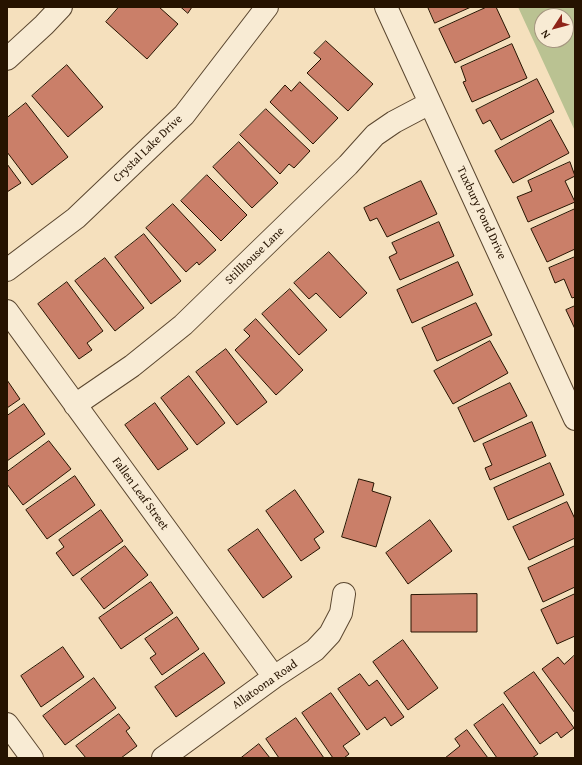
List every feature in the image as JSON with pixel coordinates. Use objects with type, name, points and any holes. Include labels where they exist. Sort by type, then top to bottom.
[{"type":"street","points":[[7,59],[61,7]]},
{"type":"street","name":"Crystal Lake Drive","points":[[7,270],[76,218],[184,115],[267,7]]},
{"type":"street","name":"Tuxbury Pond Drive","points":[[386,7],[575,419]]},
{"type":"street","name":"Stillhouse Lane","points":[[75,405],[132,366],[183,325],[348,165],[375,135],[394,122],[430,103]]},
{"type":"street","name":"Fallen Leaf Street","points":[[7,311],[274,677]]},
{"type":"street","name":"Allatoona Road","points":[[162,758],[274,677],[315,650],[330,634],[341,614],[344,594]]},
{"type":"street","points":[[7,724],[32,758]]},
{"type":"green space","points":[[518,7],[575,7],[575,131],[537,48],[574,48],[574,8],[534,8],[534,42]]},
{"type":"building","points":[[119,7],[159,7],[178,24],[147,59],[106,22]]},
{"type":"building","points":[[181,7],[192,7],[188,13]]},
{"type":"building","points":[[428,7],[471,7],[435,23]]},
{"type":"building","points":[[487,7],[496,7],[510,37],[455,63],[439,29]]},
{"type":"building","points":[[326,41],[373,84],[348,111],[307,73],[321,59],[314,53]]},
{"type":"building","points":[[512,44],[527,78],[472,102],[463,82],[466,81],[461,67]]},
{"type":"building","points":[[67,65],[103,107],[68,137],[32,96]]},
{"type":"building","points":[[537,79],[554,112],[501,140],[490,120],[483,124],[476,110]]},
{"type":"building","points":[[300,82],[338,118],[313,144],[270,102],[285,85],[291,91]]},
{"type":"building","points":[[26,103],[68,157],[32,185],[7,152],[7,118]]},
{"type":"building","points":[[266,109],[310,151],[294,168],[289,164],[280,174],[240,135]]},
{"type":"building","points":[[551,120],[569,153],[513,183],[495,151]]},
{"type":"building","points":[[239,142],[278,183],[252,208],[213,167]]},
{"type":"building","points":[[570,162],[575,176],[565,181],[575,202],[528,222],[517,197],[532,191],[528,181]]},
{"type":"building","points":[[7,164],[21,183],[7,192]]},
{"type":"building","points":[[207,175],[247,215],[221,241],[181,201]]},
{"type":"building","points":[[421,181],[437,214],[387,237],[377,218],[370,221],[364,208]]},
{"type":"building","points":[[173,204],[216,250],[199,265],[197,262],[186,272],[146,228]]},
{"type":"building","points":[[575,209],[575,249],[547,262],[531,229]]},
{"type":"building","points":[[439,222],[454,256],[400,280],[389,257],[397,253],[392,243]]},
{"type":"building","points":[[144,234],[181,281],[151,304],[115,257]]},
{"type":"building","points":[[329,252],[367,293],[340,318],[316,293],[309,299],[294,283]]},
{"type":"building","points":[[575,257],[575,297],[572,298],[564,279],[555,283],[549,268]]},
{"type":"building","points":[[105,258],[144,308],[115,331],[75,281]]},
{"type":"building","points":[[458,262],[473,295],[412,323],[397,290]]},
{"type":"building","points":[[67,282],[103,331],[87,343],[92,350],[79,359],[38,304]]},
{"type":"building","points":[[290,289],[327,330],[299,355],[262,314]]},
{"type":"building","points":[[476,303],[492,335],[437,361],[422,328]]},
{"type":"building","points":[[575,306],[575,329],[566,310]]},
{"type":"building","points":[[256,319],[303,370],[276,395],[235,350],[250,336],[244,330]]},
{"type":"building","points":[[490,341],[508,373],[453,404],[434,371]]},
{"type":"building","points":[[226,349],[267,402],[237,425],[196,372]]},
{"type":"building","points":[[189,376],[225,423],[197,445],[161,398]]},
{"type":"building","points":[[7,380],[20,399],[7,408]]},
{"type":"building","points":[[510,383],[527,416],[474,442],[458,408]]},
{"type":"building","points":[[155,403],[188,449],[158,470],[125,425]]},
{"type":"building","points":[[24,404],[45,434],[7,461],[7,416]]},
{"type":"building","points":[[532,422],[546,456],[490,480],[485,468],[492,465],[483,444]]},
{"type":"building","points":[[49,441],[71,469],[23,505],[7,484],[7,472]]},
{"type":"building","points":[[550,463],[564,495],[508,520],[494,488]]},
{"type":"building","points":[[75,476],[95,505],[47,539],[26,510]]},
{"type":"building","points":[[359,479],[374,483],[372,491],[391,497],[376,547],[342,537]]},
{"type":"building","points":[[295,490],[324,532],[314,539],[320,548],[301,561],[266,511]]},
{"type":"building","points":[[567,502],[575,519],[575,538],[529,560],[513,527]]},
{"type":"building","points":[[101,510],[123,541],[73,576],[56,553],[64,547],[59,540]]},
{"type":"building","points":[[430,520],[452,551],[408,584],[386,553]]},
{"type":"building","points":[[258,529],[292,577],[263,598],[228,550]]},
{"type":"building","points":[[125,546],[148,575],[104,609],[81,579]]},
{"type":"building","points":[[575,546],[575,587],[543,602],[528,568]]},
{"type":"building","points":[[151,582],[173,613],[121,649],[99,618]]},
{"type":"building","points":[[477,594],[477,632],[411,632],[411,595]]},
{"type":"building","points":[[575,594],[575,636],[557,644],[541,610]]},
{"type":"building","points":[[177,617],[199,649],[162,675],[150,658],[156,654],[145,639]]},
{"type":"building","points":[[403,640],[438,688],[408,710],[373,662]]},
{"type":"building","points":[[63,647],[84,677],[41,707],[21,676]]},
{"type":"building","points":[[204,653],[225,683],[176,717],[155,687]]},
{"type":"building","points":[[574,656],[575,713],[542,669],[558,657],[564,664]]},
{"type":"building","points":[[534,672],[574,728],[561,738],[557,732],[540,744],[504,693]]},
{"type":"building","points":[[360,674],[369,686],[377,680],[404,717],[391,726],[385,717],[367,730],[338,689]]},
{"type":"building","points":[[94,678],[116,708],[65,745],[43,716]]},
{"type":"building","points":[[331,693],[360,734],[343,746],[349,754],[344,758],[333,758],[302,713]]},
{"type":"building","points":[[503,704],[538,754],[532,758],[497,758],[474,725]]},
{"type":"building","points":[[119,714],[130,728],[126,731],[137,746],[121,758],[86,758],[76,746]]},
{"type":"building","points":[[296,718],[324,758],[279,758],[266,739]]},
{"type":"building","points":[[467,730],[488,758],[445,758],[460,746],[455,739]]},
{"type":"building","points":[[259,744],[270,758],[241,758]]}]
